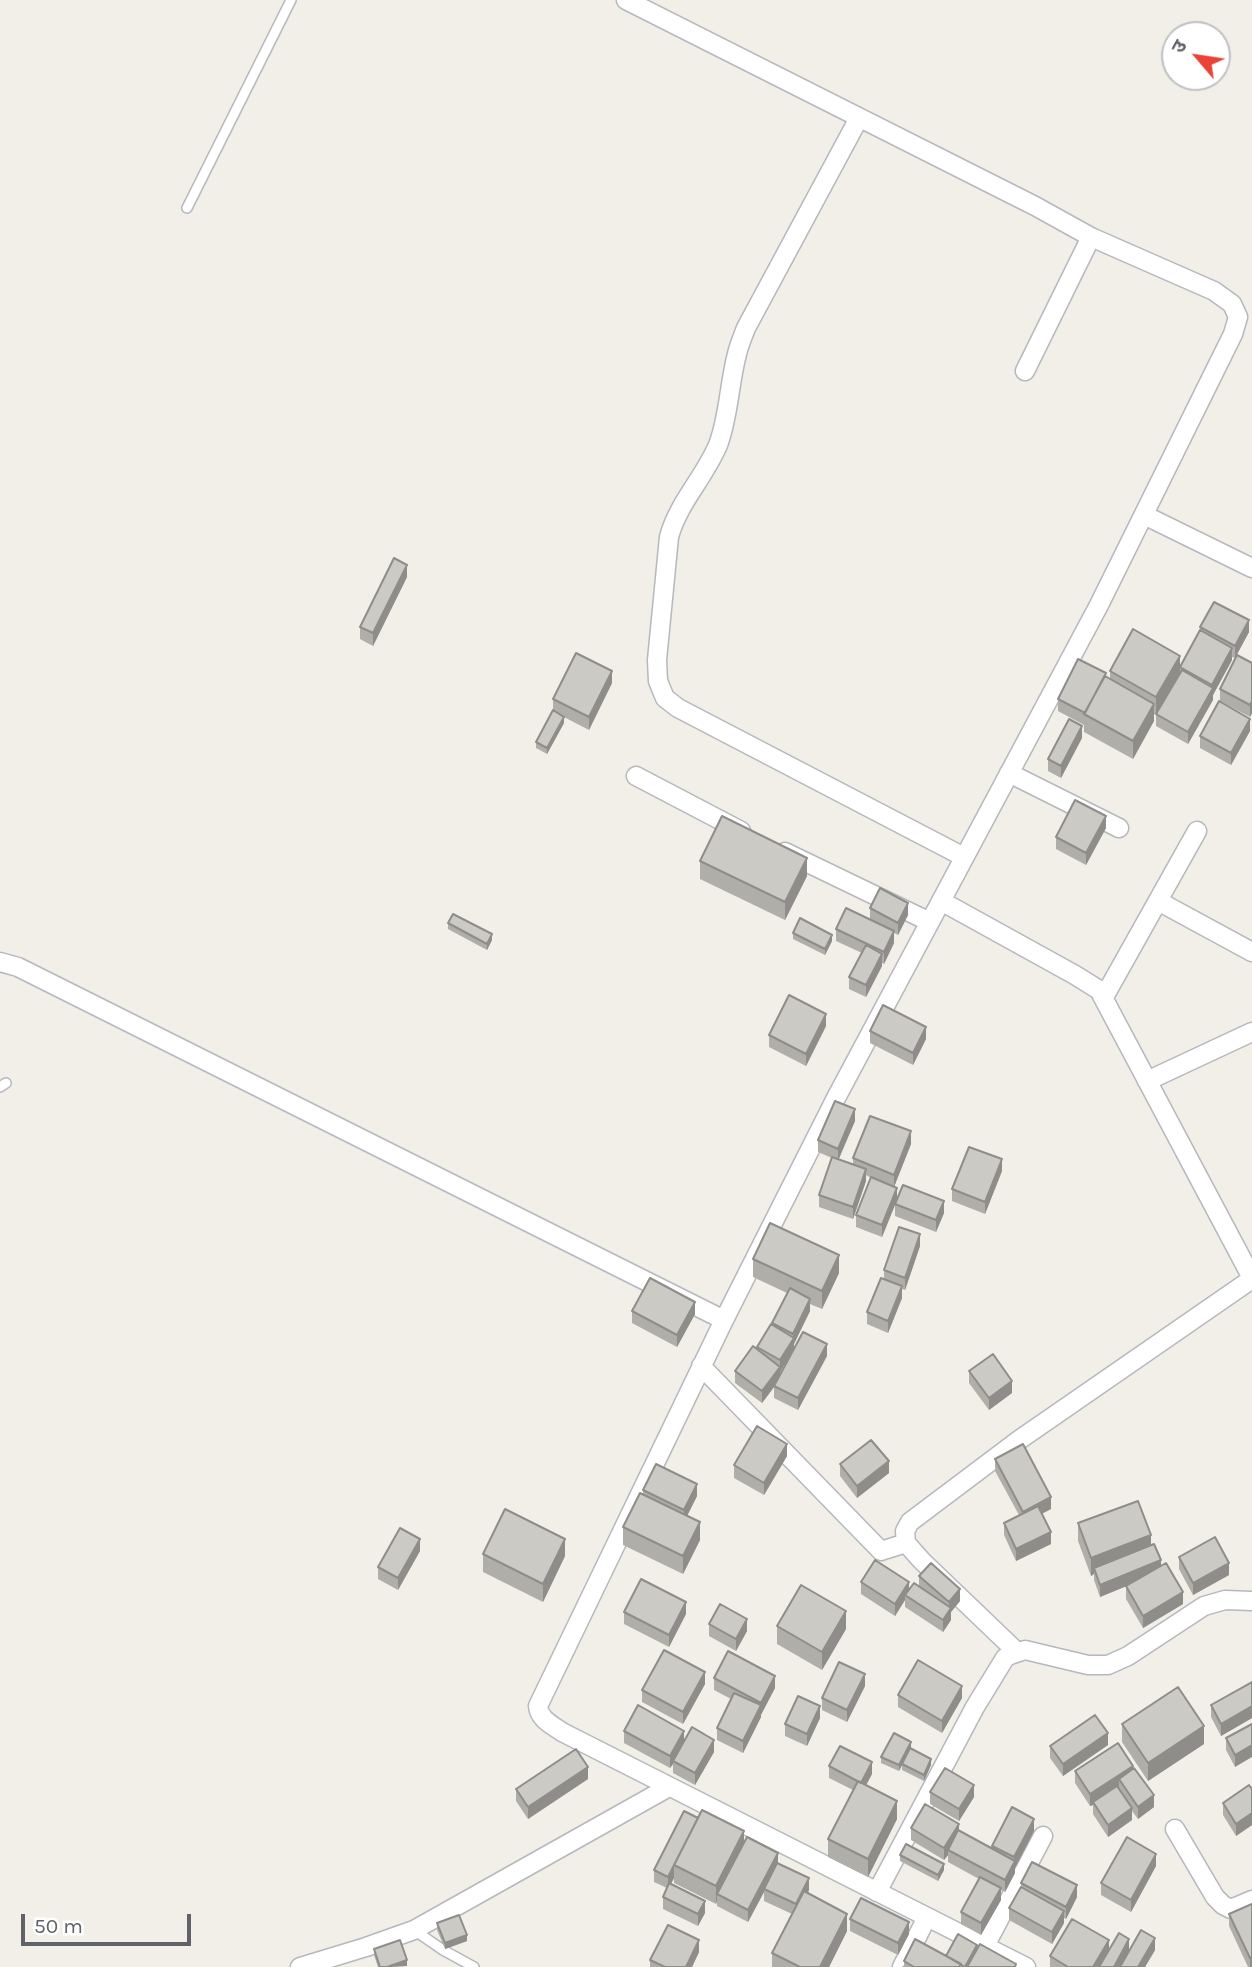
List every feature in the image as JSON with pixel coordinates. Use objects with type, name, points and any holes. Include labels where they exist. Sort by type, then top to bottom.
[{"type":"street","points":[[626,0],[1091,237],[1214,291],[1233,304],[1238,317],[1233,334],[1098,605],[836,1098],[723,1320],[538,1706],[543,1718],[562,1732],[1026,1967]]},
{"type":"street","points":[[859,118],[746,328],[737,354],[725,424],[717,446],[702,477],[673,522],[669,537],[657,660],[658,681],[665,698],[678,708],[964,857]]},
{"type":"street","points":[[1024,371],[1091,237]]},
{"type":"street","points":[[1144,514],[1252,568]]},
{"type":"street","points":[[1009,773],[1119,828]]},
{"type":"street","points":[[636,776],[766,843],[930,922]]},
{"type":"street","points":[[1104,998],[1196,831]]},
{"type":"street","points":[[941,901],[1099,990],[1252,1279],[1019,1440],[910,1522],[905,1531],[906,1543],[1017,1652]]},
{"type":"street","points":[[1158,901],[1252,953]]},
{"type":"street","points":[[0,962],[30,973],[723,1320]]},
{"type":"street","points":[[1147,1081],[1252,1032]]},
{"type":"street","points":[[701,1366],[881,1551],[906,1543]]},
{"type":"street","points":[[877,1892],[975,1707],[1002,1661],[1010,1654],[1025,1650],[1088,1665],[1108,1665],[1128,1656],[1204,1606],[1224,1600],[1252,1601]]},
{"type":"street","points":[[300,1967],[414,1930],[668,1787]]},
{"type":"street","points":[[1175,1829],[1215,1897],[1223,1905],[1231,1909],[1252,1900]]},
{"type":"street","points":[[985,1946],[1043,1836]]},
{"type":"street","points":[[902,1967],[927,1917]]},
{"type":"lane","points":[[187,208],[291,0]]},
{"type":"lane","points":[[414,1930],[474,1967]]},
{"type":"building","points":[[394,558],[407,565],[373,633],[360,627]]},
{"type":"building","points":[[1214,602],[1249,620],[1235,646],[1200,627]]},
{"type":"building","points":[[1133,629],[1180,656],[1156,697],[1110,671]]},
{"type":"building","points":[[1200,630],[1232,648],[1212,685],[1180,667]]},
{"type":"building","points":[[576,653],[612,671],[589,717],[553,699]]},
{"type":"building","points":[[1237,655],[1252,663],[1250,705],[1220,689]]},
{"type":"building","points":[[1078,659],[1106,673],[1085,713],[1058,699]]},
{"type":"building","points":[[1182,670],[1213,688],[1188,732],[1156,714]]},
{"type":"building","points":[[1105,676],[1154,704],[1133,741],[1084,714]]},
{"type":"building","points":[[1219,701],[1250,719],[1231,753],[1200,736]]},
{"type":"building","points":[[553,710],[564,717],[547,748],[536,742]]},
{"type":"building","points":[[1069,719],[1082,726],[1061,766],[1048,759]]},
{"type":"building","points":[[1075,800],[1106,816],[1086,853],[1056,837]]},
{"type":"building","points":[[722,816],[807,858],[785,902],[700,861]]},
{"type":"building","points":[[880,888],[908,903],[898,923],[870,908]]},
{"type":"building","points":[[846,908],[894,931],[884,952],[836,929]]},
{"type":"building","points":[[453,914],[492,934],[487,944],[448,923]]},
{"type":"building","points":[[800,918],[832,935],[825,949],[793,933]]},
{"type":"building","points":[[866,945],[882,954],[866,985],[849,977]]},
{"type":"building","points":[[789,995],[826,1014],[806,1054],[769,1035]]},
{"type":"building","points":[[883,1005],[926,1027],[913,1053],[870,1031]]},
{"type":"building","points":[[835,1101],[855,1109],[838,1149],[818,1140]]},
{"type":"building","points":[[870,1116],[911,1131],[894,1175],[853,1158]]},
{"type":"building","points":[[969,1147],[1002,1159],[985,1202],[952,1189]]},
{"type":"building","points":[[832,1157],[866,1169],[853,1207],[819,1195]]},
{"type":"building","points":[[871,1177],[897,1188],[882,1225],[856,1215]]},
{"type":"building","points":[[903,1185],[944,1201],[936,1220],[895,1204]]},
{"type":"building","points":[[770,1223],[839,1255],[822,1291],[753,1259]]},
{"type":"building","points":[[899,1227],[920,1234],[905,1278],[884,1270]]},
{"type":"building","points":[[650,1278],[695,1302],[677,1335],[632,1311]]},
{"type":"building","points":[[881,1278],[902,1286],[888,1321],[867,1312]]},
{"type":"building","points":[[790,1288],[810,1299],[793,1334],[772,1323]]},
{"type":"building","points":[[771,1324],[794,1338],[780,1360],[757,1347]]},
{"type":"building","points":[[803,1332],[827,1344],[798,1398],[774,1386]]},
{"type":"building","points":[[753,1346],[780,1367],[762,1391],[735,1371]]},
{"type":"building","points":[[993,1354],[1012,1381],[989,1398],[969,1371]]},
{"type":"building","points":[[757,1426],[787,1444],[764,1483],[734,1465]]},
{"type":"building","points":[[871,1440],[889,1461],[857,1486],[840,1464]]},
{"type":"building","points":[[1023,1444],[1051,1497],[1023,1512],[995,1459]]},
{"type":"building","points":[[656,1464],[697,1484],[684,1510],[643,1490]]},
{"type":"building","points":[[640,1493],[700,1522],[683,1556],[623,1527]]},
{"type":"building","points":[[1138,1501],[1151,1535],[1091,1558],[1078,1523]]},
{"type":"building","points":[[1038,1506],[1051,1532],[1016,1549],[1004,1523]]},
{"type":"building","points":[[505,1509],[565,1539],[543,1584],[483,1554]]},
{"type":"building","points":[[400,1528],[420,1539],[398,1578],[378,1567]]},
{"type":"building","points":[[1215,1537],[1229,1563],[1193,1583],[1179,1557]]},
{"type":"building","points":[[1154,1544],[1161,1560],[1100,1585],[1094,1568]]},
{"type":"building","points":[[875,1560],[909,1582],[895,1604],[861,1582]]},
{"type":"building","points":[[931,1563],[960,1589],[949,1602],[919,1576]]},
{"type":"building","points":[[1166,1563],[1183,1592],[1143,1616],[1126,1586]]},
{"type":"building","points":[[641,1579],[686,1602],[669,1635],[624,1612]]},
{"type":"building","points":[[914,1583],[951,1608],[943,1620],[905,1595]]},
{"type":"building","points":[[801,1585],[846,1611],[822,1652],[777,1626]]},
{"type":"building","points":[[720,1604],[747,1619],[736,1639],[709,1624]]},
{"type":"building","points":[[664,1650],[705,1672],[683,1712],[642,1690]]},
{"type":"building","points":[[728,1651],[775,1676],[761,1703],[714,1678]]},
{"type":"building","points":[[918,1660],[962,1686],[942,1721],[898,1695]]},
{"type":"building","points":[[839,1662],[865,1674],[847,1710],[822,1698]]},
{"type":"building","points":[[1252,1682],[1252,1706],[1221,1724],[1211,1705]]},
{"type":"building","points":[[1178,1687],[1204,1726],[1148,1763],[1122,1724]]},
{"type":"building","points":[[734,1693],[761,1705],[743,1741],[717,1728]]},
{"type":"building","points":[[798,1696],[820,1706],[807,1734],[785,1724]]},
{"type":"building","points":[[638,1705],[684,1731],[670,1756],[624,1731]]},
{"type":"building","points":[[1095,1715],[1108,1733],[1063,1764],[1050,1746]]},
{"type":"building","points":[[1252,1724],[1252,1745],[1235,1755],[1226,1738]]},
{"type":"building","points":[[692,1727],[714,1740],[695,1773],[673,1761]]},
{"type":"building","points":[[894,1733],[911,1742],[899,1765],[881,1757]]},
{"type":"building","points":[[1118,1743],[1133,1766],[1090,1794],[1075,1771]]},
{"type":"building","points":[[840,1746],[872,1762],[861,1783],[829,1766]]},
{"type":"building","points":[[910,1748],[931,1759],[924,1775],[902,1764]]},
{"type":"building","points":[[576,1749],[588,1767],[528,1807],[516,1789]]},
{"type":"building","points":[[945,1768],[974,1785],[959,1809],[930,1792]]},
{"type":"building","points":[[1134,1768],[1154,1795],[1138,1807],[1119,1779]]},
{"type":"building","points":[[858,1781],[897,1801],[868,1859],[828,1839]]},
{"type":"building","points":[[1249,1785],[1252,1789],[1252,1813],[1236,1824],[1223,1803]]},
{"type":"building","points":[[1117,1786],[1132,1808],[1108,1825],[1093,1802]]},
{"type":"building","points":[[925,1804],[959,1824],[944,1848],[911,1828]]},
{"type":"building","points":[[1012,1807],[1034,1819],[1014,1857],[992,1846]]},
{"type":"building","points":[[702,1810],[744,1831],[716,1886],[674,1865]]},
{"type":"building","points":[[684,1811],[698,1818],[668,1877],[654,1870]]},
{"type":"building","points":[[958,1830],[1015,1861],[1005,1880],[948,1850]]},
{"type":"building","points":[[747,1837],[778,1853],[748,1910],[717,1894]]},
{"type":"building","points":[[1127,1837],[1156,1854],[1131,1900],[1101,1883]]},
{"type":"building","points":[[906,1844],[944,1864],[938,1875],[900,1855]]},
{"type":"building","points":[[1032,1862],[1077,1885],[1066,1907],[1021,1883]]},
{"type":"building","points":[[777,1863],[809,1878],[796,1904],[764,1889]]},
{"type":"building","points":[[980,1877],[1001,1888],[981,1923],[961,1912]]},
{"type":"building","points":[[669,1883],[705,1901],[698,1914],[663,1897]]},
{"type":"building","points":[[1021,1887],[1064,1911],[1052,1932],[1009,1908]]},
{"type":"building","points":[[804,1891],[847,1914],[820,1967],[800,1967],[772,1953]]},
{"type":"building","points":[[861,1898],[909,1922],[898,1943],[850,1919]]},
{"type":"building","points":[[1252,1904],[1252,1957],[1250,1958],[1229,1914]]},
{"type":"building","points":[[459,1915],[467,1935],[445,1943],[437,1923]]},
{"type":"building","points":[[1072,1919],[1109,1940],[1093,1967],[1068,1967],[1050,1956]]},
{"type":"building","points":[[668,1925],[699,1940],[686,1967],[665,1967],[650,1960]]},
{"type":"building","points":[[1141,1930],[1155,1938],[1138,1967],[1120,1967]]},
{"type":"building","points":[[1119,1933],[1129,1939],[1114,1967],[1099,1967]]},
{"type":"building","points":[[958,1934],[977,1945],[965,1967],[946,1956]]},
{"type":"building","points":[[915,1939],[961,1964],[959,1967],[914,1967],[904,1961]]},
{"type":"building","points":[[400,1940],[407,1960],[380,1967],[374,1949]]},
{"type":"building","points":[[980,1944],[1016,1964],[1015,1967],[967,1967]]}]
